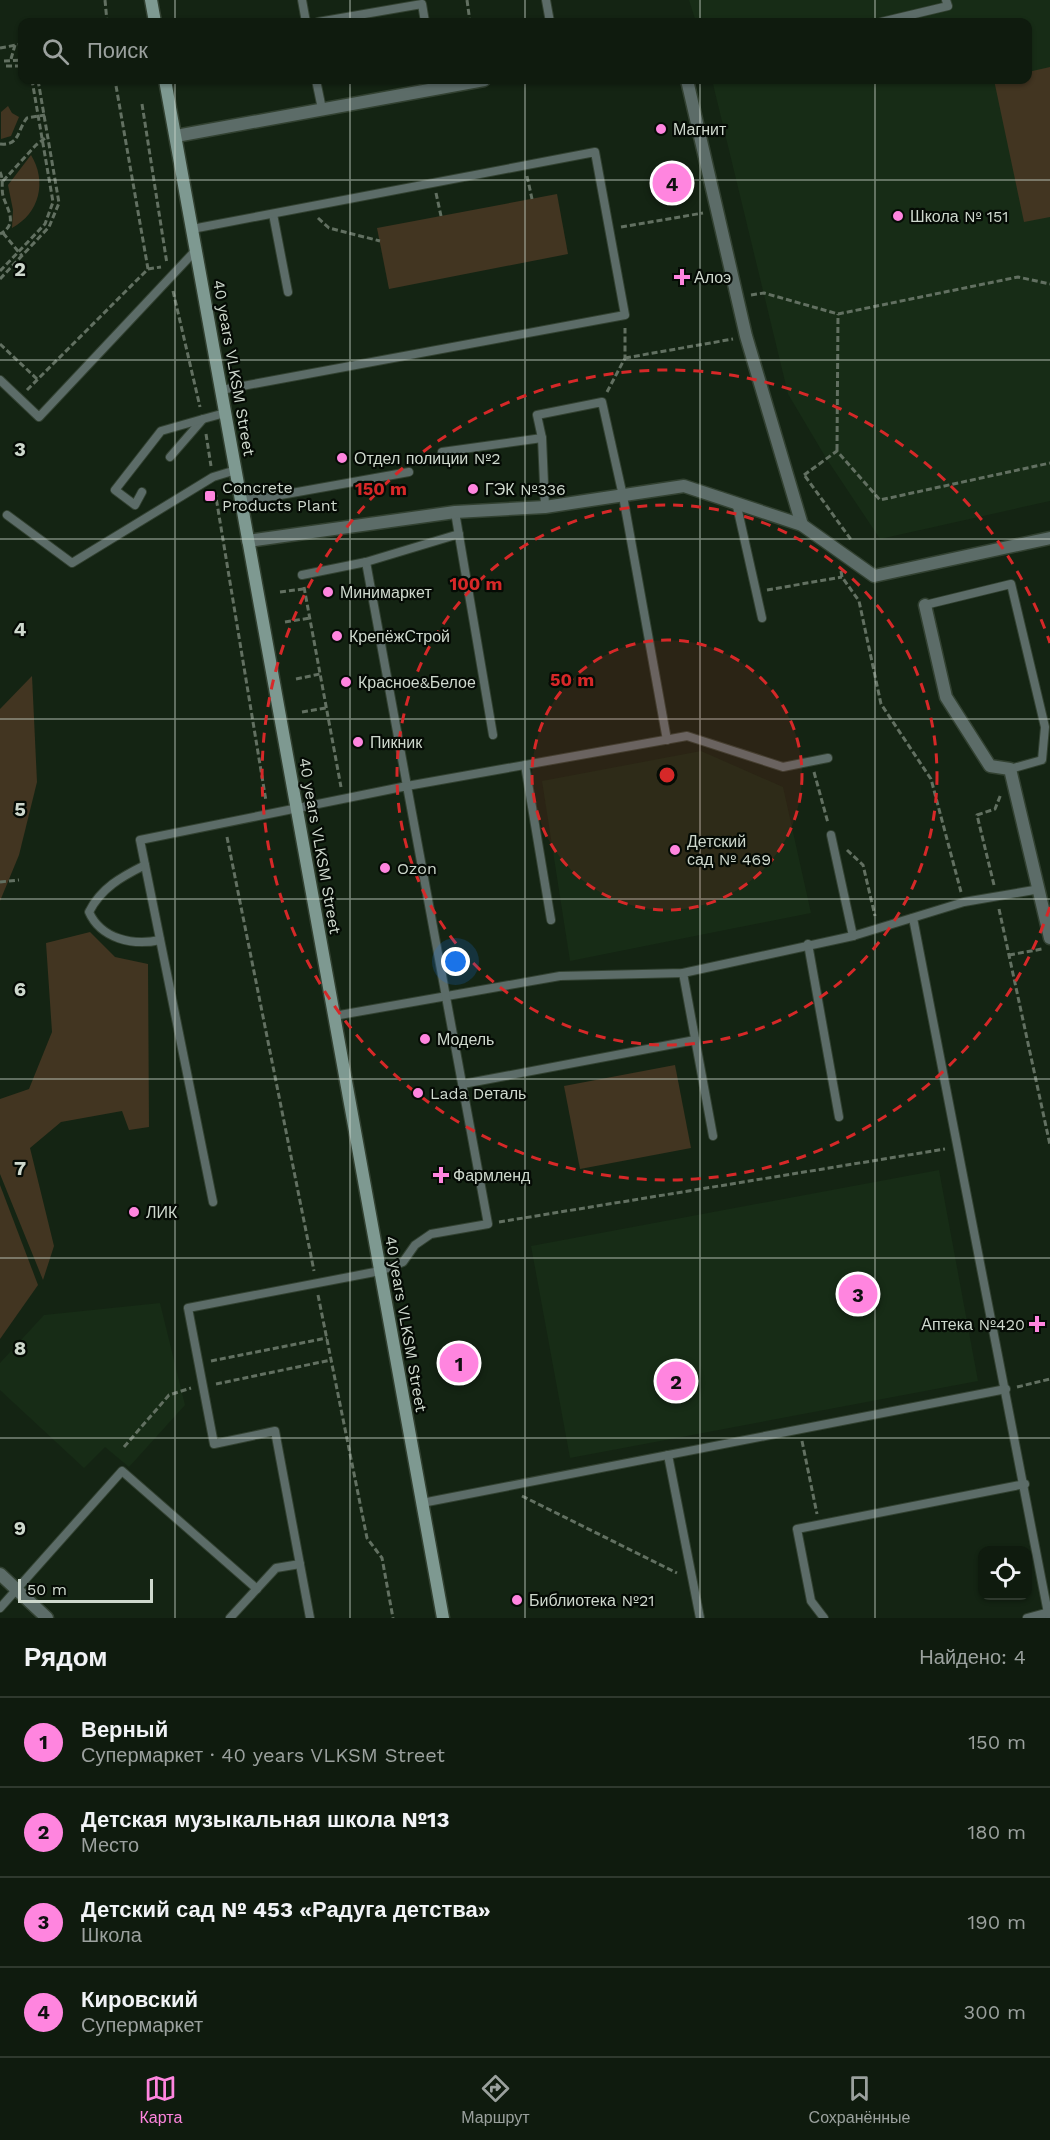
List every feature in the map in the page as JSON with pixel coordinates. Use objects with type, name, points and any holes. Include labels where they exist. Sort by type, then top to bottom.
[{"type":"main road","points":[[151,0],[154,18]]},
{"type":"main road","name":"40 years VLKSM Street","points":[[166,84],[443,1618]]},
{"type":"street","points":[[176,136],[462,84]]},
{"type":"street","points":[[688,84],[717,211],[743,296],[746,336],[802,525]]},
{"type":"street","points":[[248,542],[455,512],[545,507],[684,486],[802,525],[874,576],[1050,538]]},
{"type":"street","points":[[925,605],[946,697],[990,766],[1010,769],[1050,938]]},
{"type":"street","points":[[0,1574],[47,1618]]},
{"type":"lane","points":[[302,0],[305,18]]},
{"type":"lane","points":[[546,0],[549,18]]},
{"type":"lane","points":[[898,18],[948,6],[946,0]]},
{"type":"lane","points":[[341,18],[422,4],[424,18]]},
{"type":"lane","points":[[317,84],[322,109]]},
{"type":"lane","points":[[192,230],[595,152],[610,229],[625,315],[220,390]]},
{"type":"lane","points":[[273,214],[288,292]]},
{"type":"lane","points":[[0,380],[39,417],[195,251]]},
{"type":"lane","points":[[545,507],[542,438],[537,416],[602,402],[623,496],[667,740]]},
{"type":"lane","points":[[142,492],[135,505],[115,490],[161,431],[225,413]]},
{"type":"lane","points":[[170,458],[203,419]]},
{"type":"lane","points":[[442,452],[542,438]]},
{"type":"lane","points":[[7,515],[72,563],[213,477],[236,470]]},
{"type":"lane","points":[[241,500],[409,472]]},
{"type":"lane","points":[[736,502],[762,618]]},
{"type":"lane","points":[[455,512],[493,735]]},
{"type":"lane","points":[[302,575],[366,562],[459,534]]},
{"type":"lane","points":[[310,1618],[275,1431],[214,1443],[188,1308],[380,1271],[403,1262],[415,1245],[430,1234],[488,1224],[366,562]]},
{"type":"lane","points":[[925,605],[1011,584],[1045,727],[1042,760],[1010,769]]},
{"type":"lane","points":[[213,1202],[140,840],[343,798],[687,736],[783,767],[828,758]]},
{"type":"lane","points":[[525,765],[551,920]]},
{"type":"lane","points":[[831,835],[854,936]]},
{"type":"lane","points":[[145,865],[109,885],[95,900],[89,912],[100,927],[126,941],[147,943],[160,940]]},
{"type":"lane","points":[[334,1016],[560,976],[683,972],[854,936],[964,902],[1040,889]]},
{"type":"lane","points":[[914,918],[1025,1484],[1048,1614],[1027,1618]]},
{"type":"lane","points":[[808,944],[839,1117]]},
{"type":"lane","points":[[683,972],[713,1137]]},
{"type":"lane","points":[[463,1084],[695,1040]]},
{"type":"lane","points":[[422,1503],[1006,1389]]},
{"type":"lane","points":[[668,1455],[700,1618]]},
{"type":"lane","points":[[0,1608],[122,1471],[257,1589]]},
{"type":"lane","points":[[824,1618],[811,1601],[797,1529],[1025,1484]]},
{"type":"lane","points":[[230,1618],[276,1569],[300,1564]]},
{"type":"path","points":[[105,0],[107,18]]},
{"type":"path","points":[[467,0],[469,18]]},
{"type":"path","points":[[11,59],[15,45]]},
{"type":"path","points":[[0,48],[18,45]]},
{"type":"path","points":[[4,61],[18,60]]},
{"type":"path","points":[[6,66],[18,66]]},
{"type":"path","points":[[0,272],[45,224],[52,206],[54,193],[33,84]]},
{"type":"path","points":[[0,279],[49,227],[58,207],[59,193],[39,84]]},
{"type":"path","points":[[116,84],[148,269]]},
{"type":"path","points":[[0,144],[14,142],[26,119],[45,115]]},
{"type":"path","points":[[3,181],[48,136]]},
{"type":"path","points":[[525,165],[532,199]]},
{"type":"path","points":[[0,172],[4,198],[10,208],[11,217],[9,226],[1,233],[22,256]]},
{"type":"path","points":[[434,183],[441,216]]},
{"type":"path","points":[[305,208],[329,228],[380,241]]},
{"type":"path","points":[[610,229],[717,211]]},
{"type":"path","points":[[19,398],[148,269],[167,267]]},
{"type":"path","points":[[743,296],[764,293],[838,314],[1018,277],[1050,284]]},
{"type":"path","points":[[743,296],[752,306]]},
{"type":"path","points":[[838,314],[837,451],[880,500],[1050,463]]},
{"type":"path","points":[[602,402],[625,358],[625,315]]},
{"type":"path","points":[[625,358],[746,336]]},
{"type":"path","points":[[0,344],[37,379]]},
{"type":"path","points":[[804,475],[837,451]]},
{"type":"path","points":[[800,466],[804,475],[854,542]]},
{"type":"path","points":[[839,553],[842,577],[859,601],[881,704],[931,779],[964,902]]},
{"type":"path","points":[[302,575],[343,798]]},
{"type":"path","points":[[756,592],[842,577]]},
{"type":"path","points":[[280,592],[304,589]]},
{"type":"path","points":[[285,622],[310,618]]},
{"type":"path","points":[[296,679],[320,674]]},
{"type":"path","points":[[302,712],[326,708]]},
{"type":"path","points":[[1010,769],[995,809],[977,815],[1050,1145]]},
{"type":"path","points":[[227,837],[367,1538],[382,1558],[393,1618]]},
{"type":"path","points":[[0,882],[19,880]]},
{"type":"path","points":[[1009,955],[1050,948]]},
{"type":"path","points":[[488,1224],[958,1147]]},
{"type":"path","points":[[199,1363],[327,1338]]},
{"type":"path","points":[[124,1447],[169,1395],[181,1389],[332,1360]]},
{"type":"path","points":[[1006,1389],[1050,1379]]},
{"type":"path","points":[[800,1430],[819,1525]]},
{"type":"path","points":[[504,1487],[693,1580]]},
{"type":"shaded area","name":"Школа № 151","points":[[689,0],[1050,0],[1050,501],[880,539],[826,458],[788,394],[713,84],[1032,84],[1032,18],[695,18]]},
{"type":"shaded area","points":[[1050,67],[1050,217],[1024,222],[995,84],[1032,84],[1032,71]]},
{"type":"shaded area","points":[[8,106],[12,113],[19,117],[11,136],[1,139],[1,112]]},
{"type":"shaded area","points":[[31,155],[39,175],[38,196],[29,214],[12,228],[13,210],[8,185]]},
{"type":"shaded area","points":[[557,194],[568,254],[389,289],[377,228]]},
{"type":"shaded area","points":[[32,676],[37,782],[19,855],[0,901],[0,709]]},
{"type":"shaded area","name":"Детский сад № 469","points":[[701,751],[783,787],[811,913],[570,961],[542,781]]},
{"type":"shaded area","points":[[90,932],[115,957],[148,964],[149,1127],[129,1130],[122,1111],[61,1122],[30,1148],[54,1246],[43,1280],[0,1174],[0,1099],[29,1089],[52,1032],[46,943]]},
{"type":"shaded area","points":[[675,1065],[691,1148],[580,1169],[564,1086]]},
{"type":"shaded area","points":[[939,1170],[978,1381],[570,1458],[531,1246]]},
{"type":"shaded area","points":[[0,1185],[38,1285],[0,1339]]},
{"type":"shaded area","points":[[160,1303],[185,1405],[129,1467],[105,1447],[84,1468],[0,1390],[0,1363],[44,1315]]},
{"type":"place","name":"Магнит","points":[[661,129]]},
{"type":"place","name":"Кировский","points":[[672,183]]},
{"type":"place","name":"Школа № 151","points":[[898,216]]},
{"type":"place","name":"Алоэ","points":[[682,277]]},
{"type":"place","name":"Отдел полиции №2","points":[[342,458]]},
{"type":"place","name":"ГЭК №336","points":[[473,489]]},
{"type":"place","name":"Concrete Products Plant","points":[[210,496]]},
{"type":"place","name":"Минимаркет","points":[[328,592]]},
{"type":"place","name":"КрепёжСтрой","points":[[337,636]]},
{"type":"place","name":"Красное&Белое","points":[[346,682]]},
{"type":"place","name":"Пикник","points":[[358,742]]},
{"type":"place","name":"Детский сад № 469","points":[[675,850]]},
{"type":"place","name":"Ozon","points":[[385,868]]},
{"type":"place","name":"Модель","points":[[425,1039]]},
{"type":"place","name":"Lada Dеталь","points":[[418,1093]]},
{"type":"place","name":"Фармленд","points":[[441,1175]]},
{"type":"place","name":"ЛИК","points":[[134,1212]]},
{"type":"place","name":"Детский сад № 453 «Радуга детства»","points":[[858,1294]]},
{"type":"place","name":"Аптека №420","points":[[1037,1324]]},
{"type":"place","name":"Верный","points":[[459,1363]]},
{"type":"place","name":"Детская музыкальная школа №13","points":[[676,1381]]},
{"type":"place","name":"Библиотека №21","points":[[517,1600]]}]
